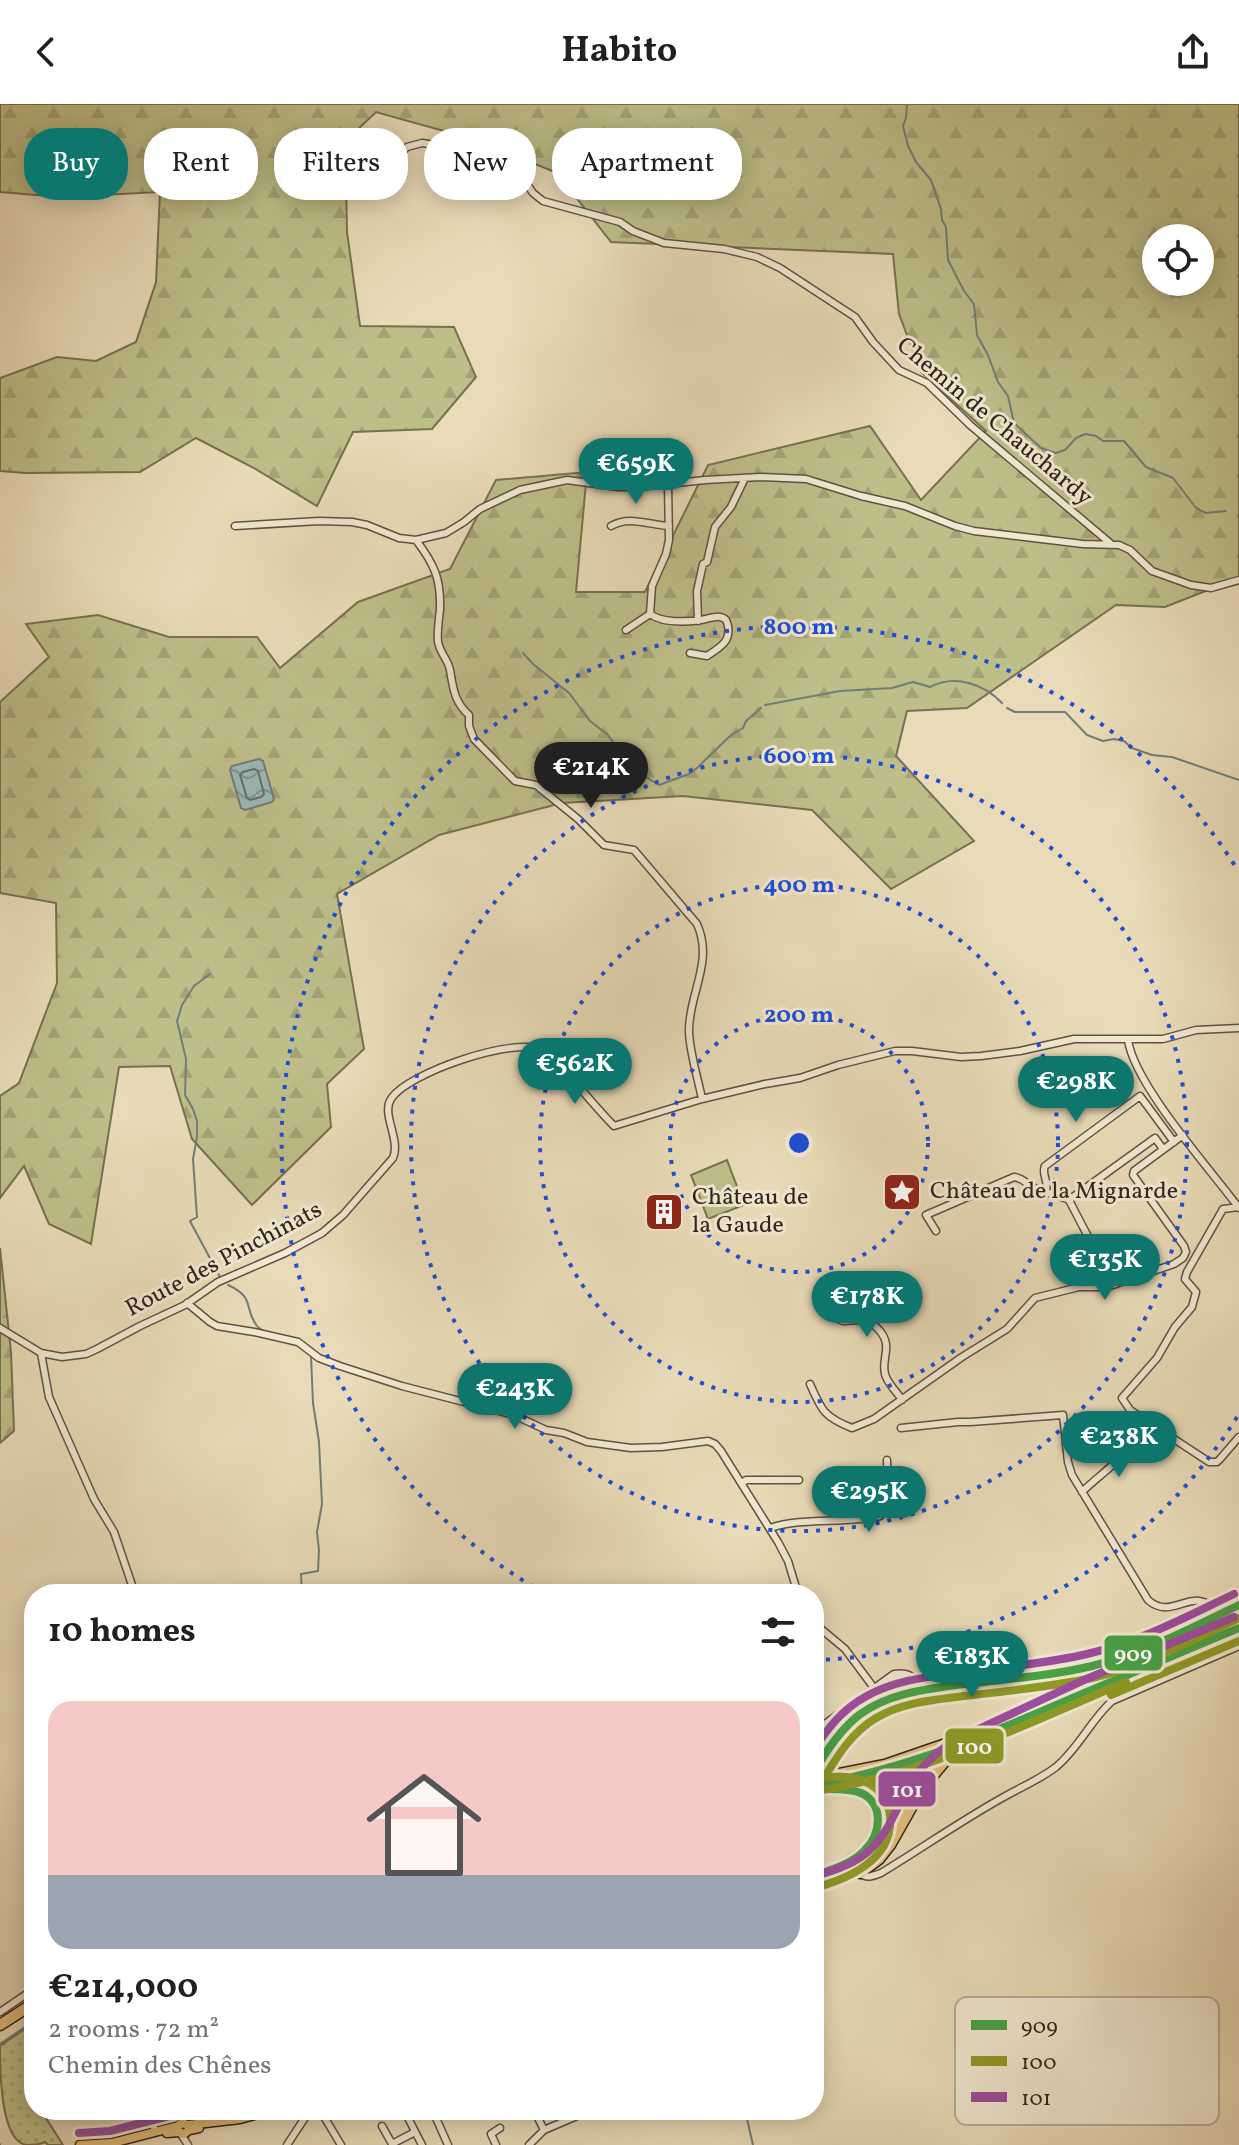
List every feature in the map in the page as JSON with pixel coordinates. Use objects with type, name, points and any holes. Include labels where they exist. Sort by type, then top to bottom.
[{"type":"highway","points":[[824,1777],[885,1765],[943,1745],[1239,1621]]},
{"type":"highway","points":[[824,1785],[913,1763],[975,1740],[1239,1628]]},
{"type":"highway","points":[[860,1873],[879,1859],[890,1845],[921,1790],[944,1762],[968,1747],[1089,1691]]},
{"type":"highway","points":[[824,1737],[867,1706],[881,1702]]},
{"type":"highway","points":[[824,1789],[860,1793],[874,1804],[879,1818],[878,1831],[862,1853],[824,1872]]},
{"type":"highway","points":[[0,2025],[24,2009]]},
{"type":"highway","points":[[0,2032],[24,2016]]},
{"type":"main road","points":[[824,1755],[845,1727],[861,1713],[902,1694],[1109,1661],[1143,1649],[1239,1605]]},
{"type":"main road","points":[[113,2145],[231,2120]]},
{"type":"main road","points":[[80,2145],[112,2143],[155,2132],[184,2130]]},
{"type":"street","name":"Chemin de Chauchardy","points":[[408,147],[422,143],[442,146],[478,158],[507,162],[515,167],[533,193],[543,201],[620,222],[633,231],[664,243],[724,249],[757,257],[780,268],[855,317],[899,370],[927,383],[970,425],[1110,543],[1130,550],[1152,571],[1191,585],[1211,588],[1239,580]]},
{"type":"street","points":[[235,526],[352,522],[399,538],[416,540],[446,533],[480,509],[520,490],[549,483],[580,481],[638,487],[746,477],[806,479],[905,506],[955,526],[981,532],[1083,544],[1110,543]]},
{"type":"street","points":[[698,621],[697,591],[703,564],[707,562],[711,535],[731,507],[746,477]]},
{"type":"street","points":[[650,614],[652,586],[669,540],[668,484]]},
{"type":"street","points":[[611,526],[620,521],[633,520],[669,526]]},
{"type":"street","points":[[416,540],[431,559],[437,575],[440,599],[438,644],[448,662],[455,696],[469,715],[474,739],[515,781],[536,785],[604,845],[634,850],[697,924],[702,939],[702,965],[689,1032],[702,1099]]},
{"type":"street","points":[[650,614],[656,619],[726,619],[729,637],[722,646],[707,656],[690,653]]},
{"type":"street","points":[[626,630],[650,614]]},
{"type":"street","name":"Route des Pinchinats","points":[[0,1328],[41,1353],[62,1357],[86,1354],[187,1303],[218,1282],[322,1233],[343,1215],[393,1158],[397,1148],[389,1102],[399,1091],[442,1067],[490,1052],[535,1047],[543,1050],[614,1126],[702,1099],[800,1078],[840,1064],[895,1051],[981,1056],[1074,1039],[1163,1039],[1196,1030],[1239,1028]]},
{"type":"street","points":[[1128,1040],[1138,1069],[1239,1208]]},
{"type":"street","points":[[1046,1190],[1045,1166],[1140,1096],[1174,1142]]},
{"type":"street","points":[[1133,1175],[1134,1171],[1183,1135]]},
{"type":"street","points":[[1069,1200],[1155,1138],[1163,1149]]},
{"type":"street","points":[[810,1384],[827,1415],[852,1428],[874,1419],[1007,1329],[1035,1298],[1079,1287],[1107,1287],[1183,1258],[1186,1252],[1184,1246],[1123,1160]]},
{"type":"street","points":[[936,1231],[926,1215],[1006,1179],[1019,1177],[1033,1187],[1069,1200],[1116,1284]]},
{"type":"street","points":[[1239,1208],[1223,1209],[1187,1272],[1185,1279],[1196,1292],[1192,1307],[1146,1371],[1122,1398],[1130,1410],[1209,1462],[1217,1462],[1239,1437]]},
{"type":"street","points":[[831,1298],[832,1314],[836,1319],[858,1319],[873,1325],[880,1332],[887,1348],[884,1373],[902,1400]]},
{"type":"street","points":[[187,1303],[217,1326],[298,1342],[319,1358],[340,1366],[402,1386],[514,1415],[546,1430],[587,1442],[631,1448],[712,1442],[721,1451],[770,1528],[788,1561],[795,1584]]},
{"type":"street","points":[[41,1353],[49,1397],[94,1499],[114,1532],[132,1584]]},
{"type":"street","points":[[901,1428],[1063,1415],[1072,1475],[1148,1600],[1155,1606],[1166,1608],[1195,1599],[1202,1600],[1220,1614]]},
{"type":"street","points":[[1082,1492],[1118,1461],[1129,1445]]},
{"type":"street","points":[[770,1528],[781,1524],[850,1522],[880,1516],[888,1505],[887,1460]]},
{"type":"street","points":[[742,1483],[746,1480],[799,1480]]},
{"type":"street","points":[[824,1631],[845,1649],[874,1688]]},
{"type":"street","points":[[824,1885],[860,1873],[871,1877],[881,1873],[1005,1796],[1045,1775],[1072,1752],[1112,1701],[1239,1646]]},
{"type":"street","points":[[824,1725],[887,1677],[900,1673],[913,1677],[923,1690]]},
{"type":"street","points":[[0,2012],[24,1996]]},
{"type":"street","points":[[152,2120],[155,2132]]},
{"type":"street","points":[[287,2145],[303,2120]]},
{"type":"street","points":[[326,2120],[341,2145]]},
{"type":"street","points":[[409,2120],[422,2145]]},
{"type":"street","points":[[438,2120],[448,2145]]},
{"type":"street","points":[[539,2120],[544,2130]]},
{"type":"street","points":[[529,2145],[544,2130],[566,2121]]},
{"type":"street","points":[[382,2126],[392,2144],[415,2132]]},
{"type":"street","points":[[496,2145],[491,2134],[500,2128]]},
{"type":"street","points":[[184,2130],[188,2145]]},
{"type":"green space","points":[[0,104],[1239,104],[1239,578],[1165,607],[1116,605],[967,708],[907,711],[896,756],[974,841],[891,889],[812,810],[683,796],[562,803],[439,835],[337,894],[364,1049],[327,1084],[331,1127],[252,1205],[192,1139],[170,1066],[119,1067],[91,1244],[49,1224],[24,1166],[0,1198],[0,1096],[19,1083],[57,983],[56,903],[0,893],[0,702],[49,657],[26,624],[98,615],[169,637],[257,637],[280,668],[358,602],[450,569],[496,480],[587,472],[576,592],[645,592],[708,465],[870,426],[921,500],[986,431],[921,372],[899,314],[893,254],[611,242],[578,200],[742,200],[742,128],[552,128],[552,171],[536,164],[536,128],[433,128],[376,112],[359,128],[274,128],[274,200],[346,200],[347,232],[360,326],[454,327],[476,377],[432,429],[353,432],[317,506],[196,438],[140,472],[0,471],[0,378],[57,357],[96,361],[136,342],[156,282],[160,200],[258,200],[258,128],[144,128],[144,193],[128,194],[128,128],[24,128],[24,194],[0,192]]},
{"type":"green space","points":[[727,1160],[744,1205],[708,1219],[691,1175]]},
{"type":"green space","points":[[0,1248],[11,1352],[14,1431],[0,1443]]},
{"type":"green space","points":[[24,2030],[24,2120],[47,2120],[63,2145],[48,2145],[45,2142],[27,2145],[18,2141],[11,2132],[3,2104],[0,2046]]},
{"type":"water","points":[[259,759],[263,761],[274,799],[245,810],[241,808],[230,770],[232,766]]},
{"type":"waterway","points":[[907,104],[903,126],[908,146],[931,180],[946,227],[948,260],[974,304],[977,335],[998,382],[1008,396],[1014,423],[1041,448],[1056,453],[1065,450],[1076,438],[1085,434],[1103,441],[1124,441],[1146,467],[1173,478],[1196,508],[1206,513],[1226,511]]},
{"type":"waterway","points":[[523,653],[569,693],[590,721],[608,735],[632,769],[659,785],[697,768],[761,708]]},
{"type":"waterway","points":[[765,705],[840,691],[892,688],[913,682],[930,687],[949,681],[978,686],[1002,703]]},
{"type":"waterway","points":[[1007,708],[1015,712],[1065,712],[1087,735],[1103,741],[1124,741],[1132,748],[1152,755],[1172,757],[1239,780]]},
{"type":"waterway","points":[[210,974],[194,986],[182,1005],[177,1021],[186,1059],[185,1095],[197,1121],[193,1159],[197,1217],[190,1221],[220,1277]]},
{"type":"waterway","points":[[228,1285],[246,1299],[257,1326],[306,1344]]},
{"type":"waterway","points":[[302,1584],[301,1574],[318,1571],[317,1532],[322,1504],[311,1357]]},
{"type":"waterway","points":[[0,2044],[24,2028]]},
{"type":"waterway","points":[[747,2120],[753,2145]]},
{"type":"transit line","name":"101","points":[[824,1735],[850,1707],[887,1687],[923,1678],[1055,1660],[1106,1649],[1162,1628],[1234,1594]]},
{"type":"transit line","name":"909","points":[[824,1757],[859,1715],[896,1696],[1044,1675],[1111,1661],[1149,1647],[1239,1605]]},
{"type":"transit line","name":"101","points":[[824,1873],[858,1859],[877,1843],[913,1778],[953,1741],[1084,1680],[1234,1617]]},
{"type":"transit line","name":"100","points":[[824,1778],[860,1730],[896,1708],[930,1700],[1092,1678],[1167,1652],[1239,1618]]},
{"type":"transit line","name":"909","points":[[824,1783],[882,1770],[947,1749],[1239,1628]]},
{"type":"transit line","name":"100","points":[[1111,1695],[1239,1641]]},
{"type":"transit line","name":"100","points":[[824,1789],[935,1761],[1126,1682]]},
{"type":"transit line","name":"100","points":[[824,1778],[849,1777],[871,1785],[880,1793],[890,1812],[888,1835],[877,1855],[850,1875],[824,1885]]},
{"type":"transit line","name":"909","points":[[824,1872],[859,1856],[874,1837],[878,1820],[869,1798],[853,1791],[830,1789]]},
{"type":"transit line","name":"101","points":[[79,2133],[110,2131],[151,2120]]},
{"type":"place","name":"Château de la Mignarde","points":[[902,1192]]},
{"type":"place","name":"Château de la Gaude","points":[[664,1212]]}]
